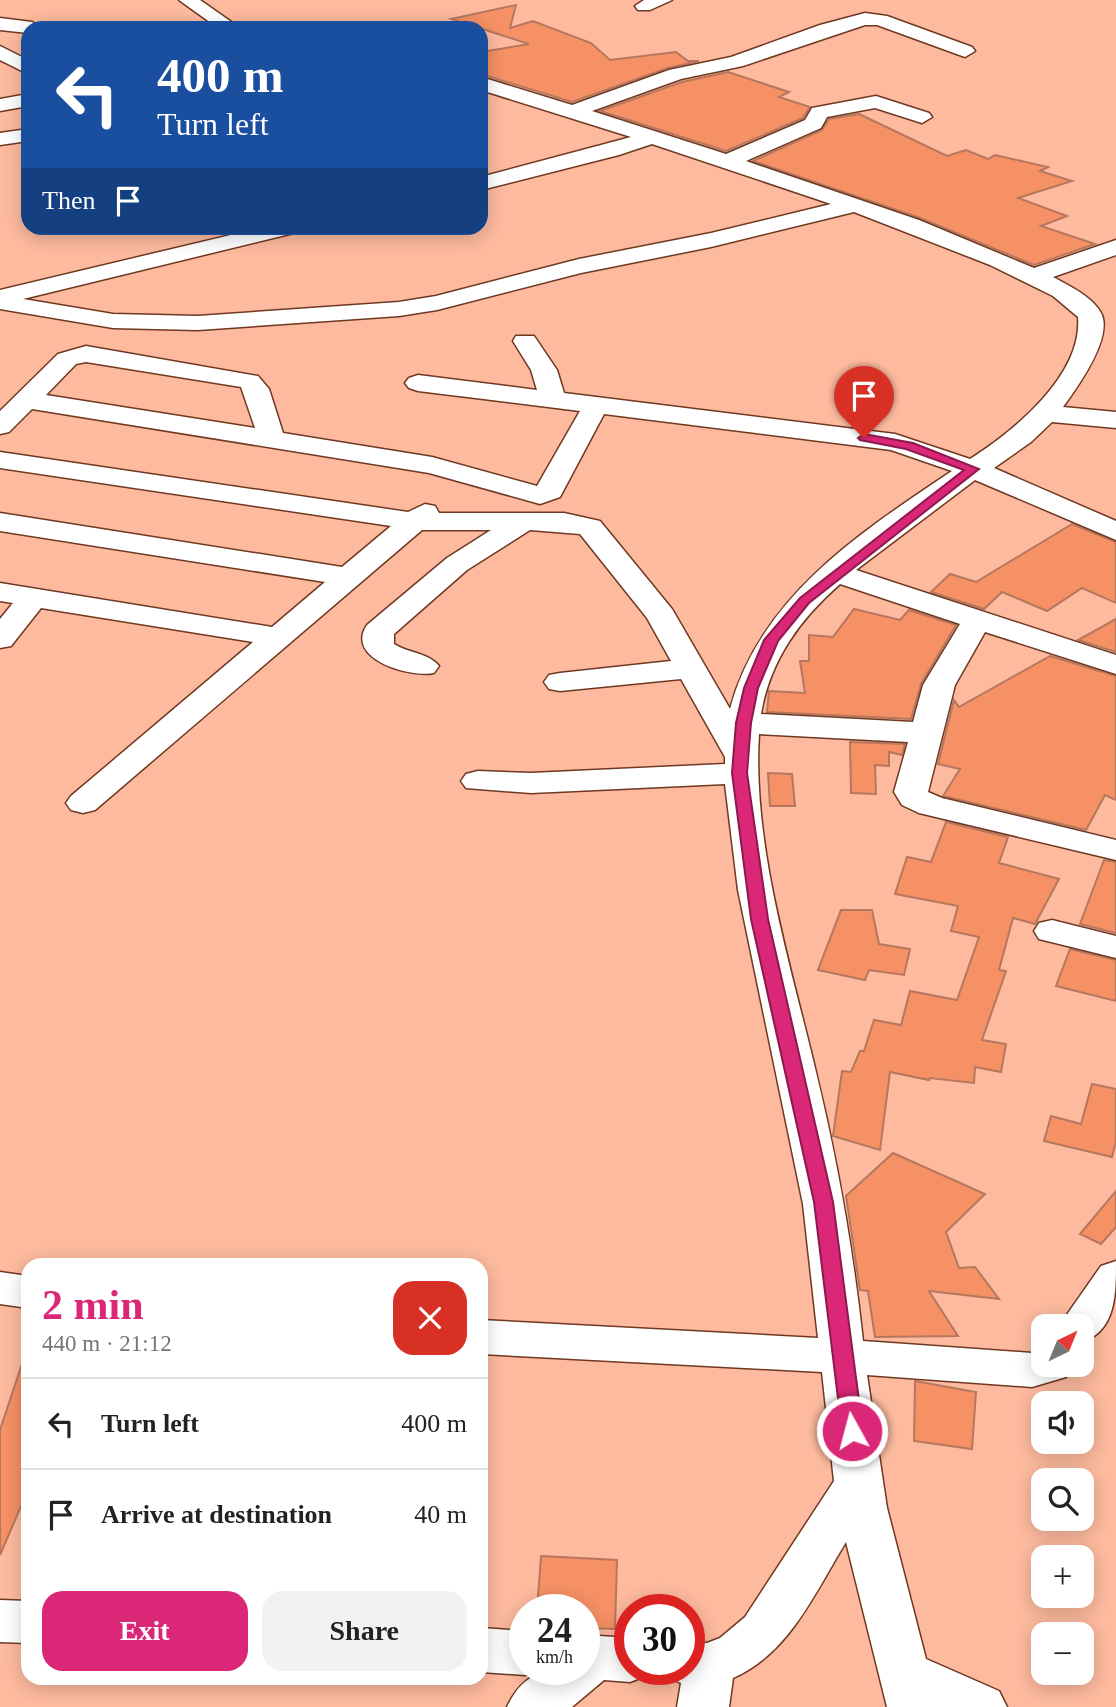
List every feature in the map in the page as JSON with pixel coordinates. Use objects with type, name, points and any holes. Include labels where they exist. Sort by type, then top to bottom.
[{"type":"street","points":[[187,0],[220,21]]},
{"type":"street","points":[[644,6],[663,0]]},
{"type":"street","points":[[572,112],[676,74],[736,62],[827,29],[865,19],[880,20],[965,51]]},
{"type":"street","points":[[0,24],[21,27]]},
{"type":"street","points":[[0,52],[21,64]]},
{"type":"street","points":[[488,85],[856,205],[1037,275],[1073,295],[1085,306],[1093,330],[1062,392],[1023,435],[973,469],[836,573],[804,601],[771,640],[751,688],[741,750],[759,919],[824,1202],[859,1482],[909,1690],[981,1707]]},
{"type":"street","points":[[0,104],[21,101]]},
{"type":"street","points":[[725,162],[814,124],[820,112],[876,102],[922,117]]},
{"type":"street","points":[[0,139],[21,136]]},
{"type":"street","points":[[488,182],[612,151],[649,138]]},
{"type":"street","points":[[0,300],[113,321],[285,319],[399,309],[437,303],[579,266],[711,240],[856,205]]},
{"type":"street","points":[[0,300],[258,235]]},
{"type":"street","points":[[1037,275],[1116,247]]},
{"type":"street","points":[[525,341],[544,370],[553,400]]},
{"type":"street","points":[[0,426],[29,400],[67,359],[94,354],[249,381],[256,389],[272,440]]},
{"type":"street","points":[[418,383],[888,441],[973,469],[1116,531]]},
{"type":"street","points":[[29,400],[432,466],[533,495],[550,491],[596,405]]},
{"type":"street","points":[[1045,413],[1116,420]]},
{"type":"street","points":[[0,460],[414,521],[433,519],[520,524],[564,522],[590,527],[661,615],[741,750]]},
{"type":"street","points":[[83,803],[467,476]]},
{"type":"street","points":[[0,522],[348,577]]},
{"type":"street","points":[[423,666],[391,656],[379,648],[378,632],[457,564],[520,524]]},
{"type":"street","points":[[836,573],[1116,665]]},
{"type":"street","points":[[0,592],[278,637]]},
{"type":"street","points":[[0,639],[33,598]]},
{"type":"street","points":[[977,620],[939,685],[912,792],[920,803],[1116,850]]},
{"type":"street","points":[[560,682],[692,668]]},
{"type":"street","points":[[478,780],[531,783],[741,750],[927,733]]},
{"type":"street","points":[[1052,930],[1116,947]]},
{"type":"street","points":[[1090,1314],[1116,1277]]},
{"type":"street","points":[[0,1288],[21,1291]]},
{"type":"street","points":[[488,1337],[843,1356],[1031,1370]]},
{"type":"street","points":[[705,1675],[763,1632],[859,1482]]},
{"type":"street","points":[[0,1621],[21,1622]]},
{"type":"street","points":[[488,1650],[509,1652]]},
{"type":"street","points":[[533,1707],[564,1685]]},
{"type":"building","points":[[516,5],[510,28],[533,21],[591,43],[610,60],[676,52],[688,61],[699,61],[668,68],[572,102],[488,76],[488,51],[529,44],[488,31],[488,21],[451,19]]},
{"type":"building","points":[[728,72],[789,92],[779,97],[810,107],[803,118],[726,151],[600,111],[682,82]]},
{"type":"building","points":[[859,114],[947,156],[966,150],[988,159],[995,155],[1048,167],[1040,171],[1072,181],[1018,198],[1067,216],[1041,226],[1095,244],[1034,265],[920,218],[753,161],[822,130],[829,119]]},
{"type":"building","points":[[1072,524],[1116,542],[1116,603],[1082,588],[1047,611],[1002,592],[984,609],[931,592],[950,574],[976,582]]},
{"type":"building","points":[[854,609],[900,620],[909,610],[956,625],[921,684],[911,719],[767,712],[769,691],[805,693],[800,661],[809,661],[809,635],[833,637]]},
{"type":"building","points":[[1116,619],[1116,652],[1078,640]]},
{"type":"building","points":[[1050,656],[1116,676],[1116,800],[1105,795],[1086,830],[943,796],[960,769],[938,764],[954,700],[959,707]]},
{"type":"building","points":[[850,742],[905,744],[902,755],[889,752],[889,766],[875,765],[876,794],[851,793]]},
{"type":"building","points":[[768,773],[792,774],[795,806],[770,806]]},
{"type":"building","points":[[946,822],[1008,837],[999,863],[1059,879],[1035,924],[1013,918],[999,970],[1006,971],[982,1040],[1006,1044],[1001,1072],[975,1067],[974,1083],[929,1080],[890,1072],[880,1150],[833,1136],[842,1071],[851,1072],[860,1051],[864,1051],[874,1020],[901,1025],[910,991],[957,1000],[979,937],[951,931],[958,906],[895,894],[907,857],[931,862]]},
{"type":"building","points":[[1104,860],[1116,862],[1116,933],[1080,924]]},
{"type":"building","points":[[841,910],[872,910],[879,944],[910,949],[904,975],[869,970],[865,980],[818,970]]},
{"type":"building","points":[[1070,949],[1116,960],[1116,1001],[1056,986]]},
{"type":"building","points":[[1092,1084],[1116,1089],[1116,1141],[1112,1157],[1044,1141],[1051,1116],[1081,1124]]},
{"type":"building","points":[[893,1153],[985,1194],[946,1232],[959,1268],[975,1267],[999,1299],[929,1291],[958,1336],[875,1337],[868,1291],[860,1290],[846,1196]]},
{"type":"building","points":[[1116,1191],[1116,1227],[1101,1244],[1080,1234]]},
{"type":"building","points":[[21,1367],[21,1506],[0,1555],[0,1430]]},
{"type":"building","points":[[915,1381],[976,1392],[972,1449],[914,1441]]},
{"type":"building","points":[[541,1556],[617,1560],[614,1629],[600,1629],[600,1594],[538,1594]]},
{"type":"route","points":[[852,1431],[824,1202],[759,919],[740,773],[740,754],[743,723],[751,688],[771,640],[804,601],[836,573],[973,469],[895,442],[864,438]]}]
